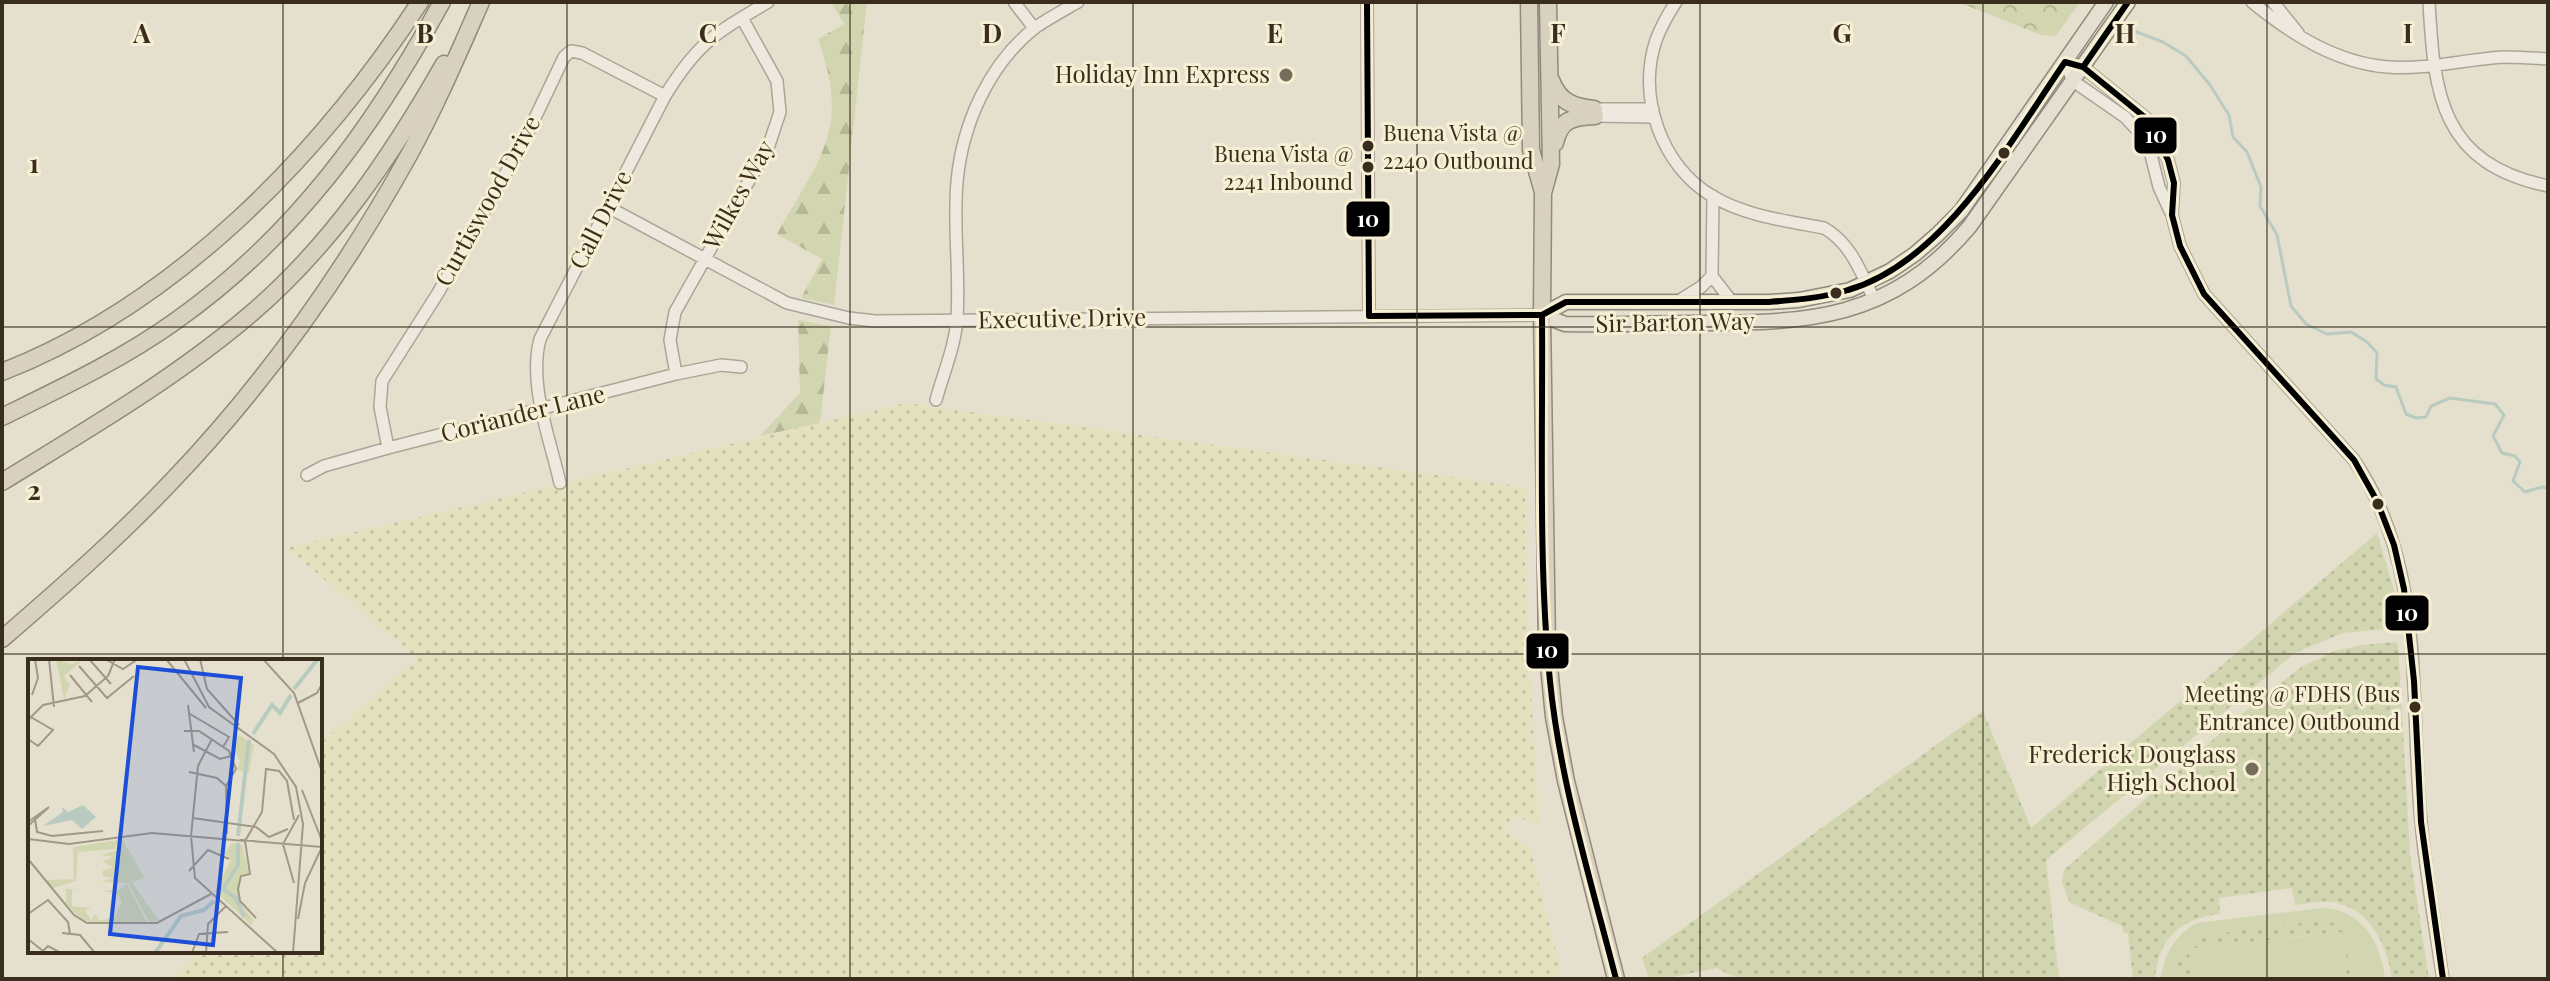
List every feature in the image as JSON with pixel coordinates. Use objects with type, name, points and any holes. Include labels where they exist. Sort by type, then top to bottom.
[{"type":"highway","points":[[2,372],[40,358],[133,305],[230,226],[349,101],[420,2]]},
{"type":"highway","points":[[2,417],[118,357],[176,321],[261,249],[336,170],[393,87],[442,2]]},
{"type":"highway","points":[[2,482],[150,390],[207,349],[254,311],[299,268],[340,222],[389,155],[478,2]]},
{"type":"highway","points":[[2,639],[113,540],[172,481],[256,382],[310,312],[378,209],[408,156],[438,99],[478,2]]},
{"type":"highway","points":[[1548,2],[1551,164]]},
{"type":"highway","points":[[1527,5],[1531,150],[1543,193]]},
{"type":"highway","points":[[1549,73],[1559,96],[1567,103],[1595,112]]},
{"type":"highway","points":[[1595,112],[1576,117],[1561,126],[1543,193],[1545,579],[1550,682],[1566,781],[1616,979]]},
{"type":"main road","name":"Sir Barton Way","points":[[1542,315],[1566,302],[1799,300],[1850,290],[1890,271],[1915,254],[1961,211],[2106,2]]},
{"type":"main road","name":"Sir Barton Way","points":[[1542,315],[1565,324],[1763,323],[1824,316],[1874,299],[1923,272],[1955,244],[1985,207],[2128,2]]},
{"type":"street","name":"Call Drive","points":[[560,483],[543,410],[536,360],[540,339],[665,96],[694,53],[716,33],[768,2]]},
{"type":"street","points":[[1014,2],[1034,28]]},
{"type":"street","points":[[936,400],[957,319],[957,184],[968,124],[1000,66],[1034,28],[1078,2]]},
{"type":"street","points":[[1367,2],[1369,316]]},
{"type":"street","points":[[1676,2],[1655,43],[1652,62],[1654,113],[1660,135],[1673,160],[1713,196],[1766,217],[1831,232],[1848,249],[1874,299]]},
{"type":"street","points":[[2252,2],[2285,28],[2322,50],[2356,62],[2389,67],[2433,66],[2505,57],[2548,59]]},
{"type":"street","points":[[2273,2],[2298,34]]},
{"type":"street","points":[[2429,2],[2433,66],[2446,115],[2463,140],[2487,163],[2511,177],[2548,186]]},
{"type":"street","name":"Wilkes Way","points":[[676,374],[670,340],[675,312],[769,145],[780,112],[777,81],[742,18]]},
{"type":"street","name":"Curtiswood Drive","points":[[388,448],[380,407],[382,381],[438,293],[523,143],[564,57],[571,51],[582,53],[665,96]]},
{"type":"street","points":[[2065,62],[2083,67],[2147,119],[2159,138],[2174,183],[2172,215]]},
{"type":"street","points":[[2065,62],[2073,81],[2125,117],[2139,132],[2150,151],[2180,246],[2204,294],[2354,460],[2370,485],[2395,545],[2406,592],[2421,821],[2443,979]]},
{"type":"street","points":[[1595,112],[1654,113]]},
{"type":"street","points":[[1713,196],[1712,276],[1732,302]]},
{"type":"street","name":"Executive Drive","points":[[608,207],[766,294],[811,310],[875,321],[1542,315]]},
{"type":"street","points":[[1676,302],[1701,287],[1712,276]]},
{"type":"street","name":"Coriander Lane","points":[[307,475],[324,466],[388,448],[676,374],[721,365],[741,367]]},
{"type":"shaded area","points":[[906,403],[1525,487],[1525,589],[1539,824],[1513,816],[1504,831],[1530,848],[1563,979],[172,979],[198,953],[322,953],[322,742],[417,658],[287,548]]},
{"type":"green space","points":[[831,2],[867,2],[834,305],[801,298],[822,259],[777,234],[826,142],[832,97],[818,39],[844,24]]},
{"type":"green space","points":[[1958,2],[2080,2],[2056,36],[2041,35]]},
{"type":"green space","points":[[798,320],[831,326],[820,423],[760,436],[800,393]]},
{"type":"green space","points":[[2377,533],[2395,593],[2396,628],[2343,633],[2295,653],[2046,860],[2059,979],[1740,979],[1716,968],[1649,979],[1642,958],[1983,711],[2031,828]]},
{"type":"green space","points":[[2398,643],[2410,854],[2429,979],[2392,979],[2381,942],[2367,920],[2358,912],[2333,902],[2295,905],[2292,888],[2219,898],[2220,914],[2194,920],[2167,941],[2157,964],[2155,979],[2133,979],[2128,933],[2124,933],[2122,926],[2070,903],[2062,883],[2064,870],[2263,696],[2303,666],[2335,651]]},
{"type":"green space","points":[[2322,908],[2348,914],[2367,930],[2379,952],[2385,979],[2351,979],[2345,926],[2325,920],[2202,935],[2182,953],[2173,979],[2161,979],[2172,946],[2197,923]]},
{"type":"green space","points":[[2324,920],[2345,926],[2351,979],[2346,979],[2340,932],[2189,949],[2192,979],[2173,979],[2182,953],[2202,935]]},
{"type":"green space","points":[[2341,932],[2346,979],[2192,979],[2189,949]]},
{"type":"waterway","points":[[2134,31],[2163,42],[2186,56],[2229,115],[2233,137],[2247,152],[2261,187],[2260,206],[2277,235],[2291,306],[2306,324],[2327,334],[2351,332],[2367,342],[2377,353],[2376,379],[2384,385],[2396,387],[2406,414],[2416,418],[2426,417],[2431,406],[2450,398],[2495,404],[2504,415],[2493,436],[2502,453],[2515,456],[2520,462],[2513,481],[2525,492],[2548,488]]},
{"type":"transit line","name":"10","points":[[1367,2],[1369,316]]},
{"type":"transit line","name":"10","points":[[2083,67],[2128,2]]},
{"type":"transit line","name":"10","points":[[1369,316],[1542,315],[1566,302],[1769,302],[1819,297],[1848,290],[1883,275],[1915,254],[1945,226],[1998,161],[2065,62],[2083,67],[2147,119],[2168,160],[2174,183],[2172,215],[2180,246],[2204,294],[2354,460],[2377,501],[2394,545],[2404,589],[2414,681],[2421,822],[2443,979]]},
{"type":"transit line","name":"10","points":[[1542,315],[1542,545],[1550,681],[1569,794],[1616,979]]},
{"type":"place","name":"Holiday Inn Express","points":[[1286,75]]},
{"type":"place","name":"Buena Vista @ 2240 Outbound","points":[[1368,146]]},
{"type":"place","name":"Buena Vista @ 2241 Inbound","points":[[1368,167]]},
{"type":"place","name":"Meeting @ FDHS (Bus Entrance) Outbound","points":[[2415,707]]},
{"type":"place","name":"Frederick Douglass High School","points":[[2252,769]]}]
